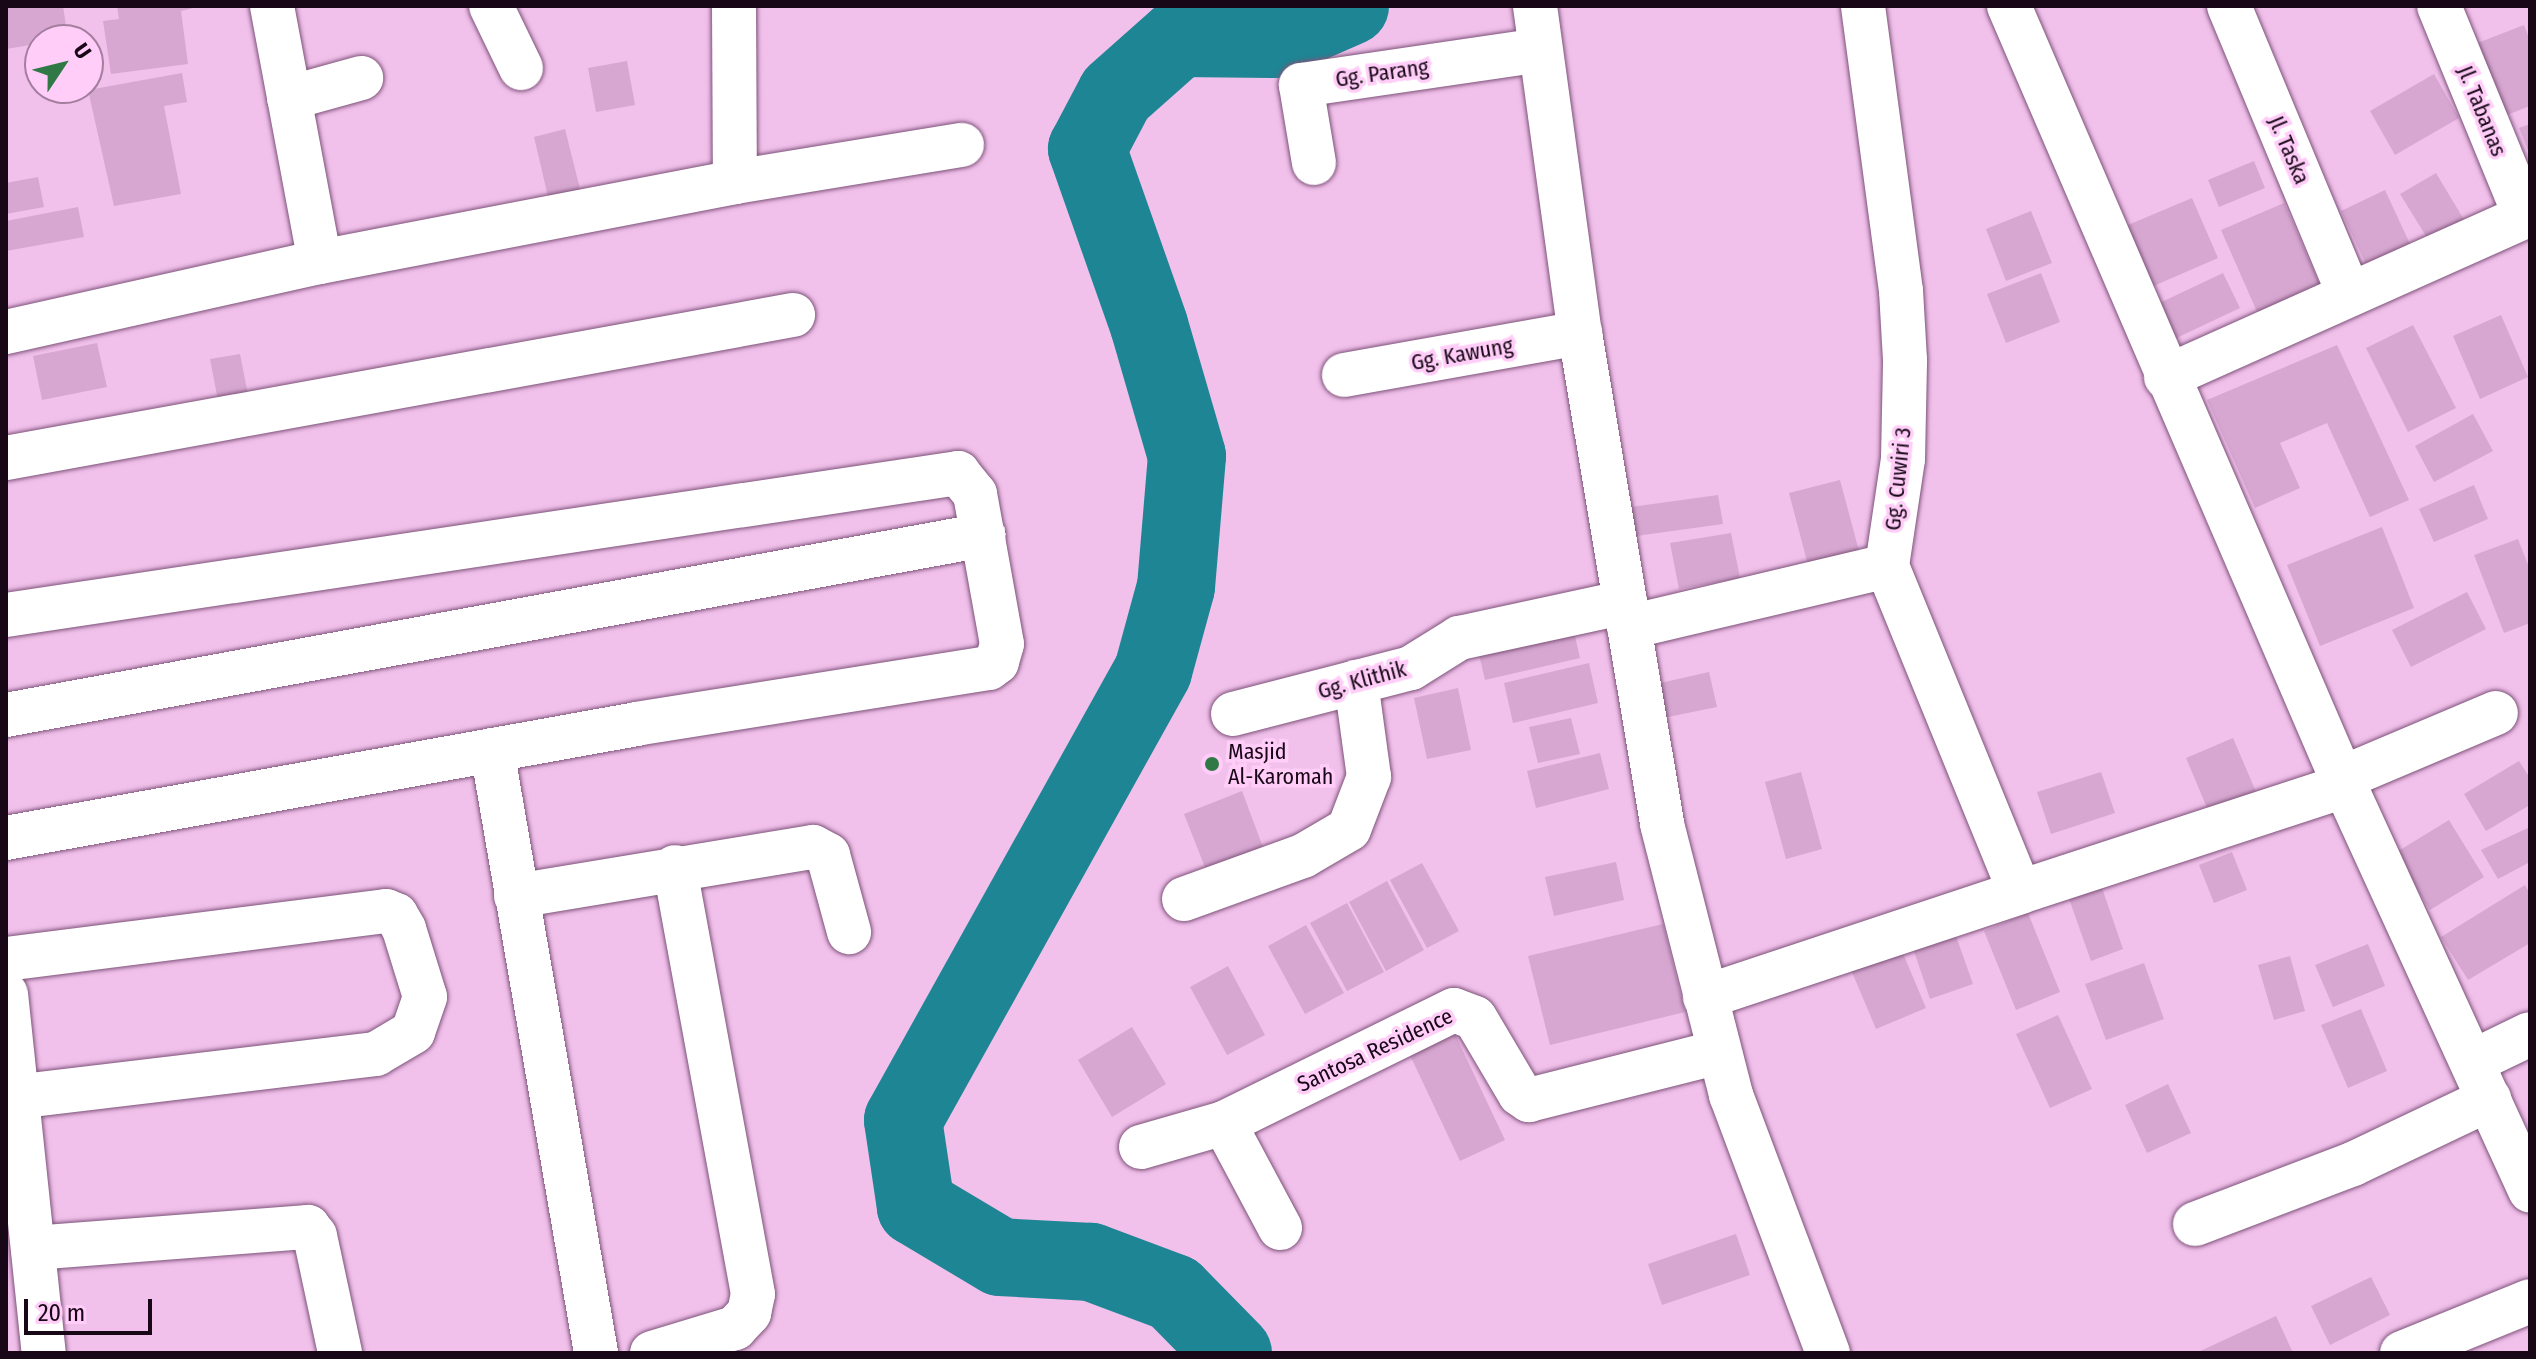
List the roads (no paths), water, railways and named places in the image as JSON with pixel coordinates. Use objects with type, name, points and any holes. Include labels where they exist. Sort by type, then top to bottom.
[{"type":"street","points":[[272,6],[320,262]]},
{"type":"street","points":[[491,6],[521,68]]},
{"type":"street","points":[[734,6],[735,182]]},
{"type":"street","points":[[1535,6],[1580,333],[1662,824],[1719,1052],[1828,1353]]},
{"type":"street","name":"Gg. Cuwiri 3","points":[[1863,6],[1901,291],[1905,360],[1903,459],[1887,566]]},
{"type":"street","points":[[2009,6],[2166,377],[2343,782],[2530,1191]]},
{"type":"street","name":"Jl. Taska","points":[[2229,6],[2349,294]]},
{"type":"street","name":"Jl. Tabanas","points":[[2439,6],[2527,215]]},
{"type":"street","name":"Gg. Parang","points":[[1314,163],[1301,85],[1540,50]]},
{"type":"street","points":[[289,98],[361,78]]},
{"type":"street","points":[[6,332],[320,262],[735,182],[962,145]]},
{"type":"street","points":[[2166,377],[2527,215]]},
{"type":"street","points":[[6,458],[793,315]]},
{"type":"street","name":"Gg. Kawung","points":[[1344,375],[1580,333]]},
{"type":"street","points":[[6,615],[958,473],[975,494],[1002,644],[989,668],[492,750],[6,838]]},
{"type":"street","points":[[6,715],[984,535]]},
{"type":"street","points":[[1887,566],[2003,898]]},
{"type":"street","name":"Gg. Klithik","points":[[1233,714],[1411,668],[1459,638],[1627,614],[1887,566]]},
{"type":"street","points":[[1184,899],[1303,856],[1349,829],[1369,777],[1356,682]]},
{"type":"street","points":[[1705,997],[2343,782],[2496,713]]},
{"type":"street","points":[[492,750],[596,1353]]},
{"type":"street","points":[[516,896],[675,867],[822,849],[832,864],[849,932]]},
{"type":"street","points":[[652,1353],[735,1328],[749,1313],[753,1294],[675,867]]},
{"type":"street","points":[[6,959],[386,911],[396,915],[404,929],[425,997],[413,1032],[376,1054],[17,1097]]},
{"type":"street","points":[[6,994],[17,1097],[26,1273],[44,1353]]},
{"type":"street","name":"Santosa Residence","points":[[1141,1147],[1224,1123],[1454,1010],[1475,1018],[1520,1094],[1529,1100],[1551,1098],[1719,1052]]},
{"type":"street","points":[[2195,1224],[2353,1164],[2480,1080],[2530,1034]]},
{"type":"street","points":[[1224,1123],[1280,1228]]},
{"type":"street","points":[[26,1273],[308,1227],[315,1236],[340,1353]]},
{"type":"street","points":[[2402,1353],[2530,1301]]},
{"type":"waterway","points":[[1233,1353],[1174,1293],[1091,1262],[1000,1257],[916,1207],[903,1120],[1153,671],[1176,587],[1187,456],[1149,325],[1087,149],[1116,94],[1179,38],[1275,39],[1350,6]]},
{"type":"place","name":"Masjid Al-Karomah","points":[[1212,764]]}]
